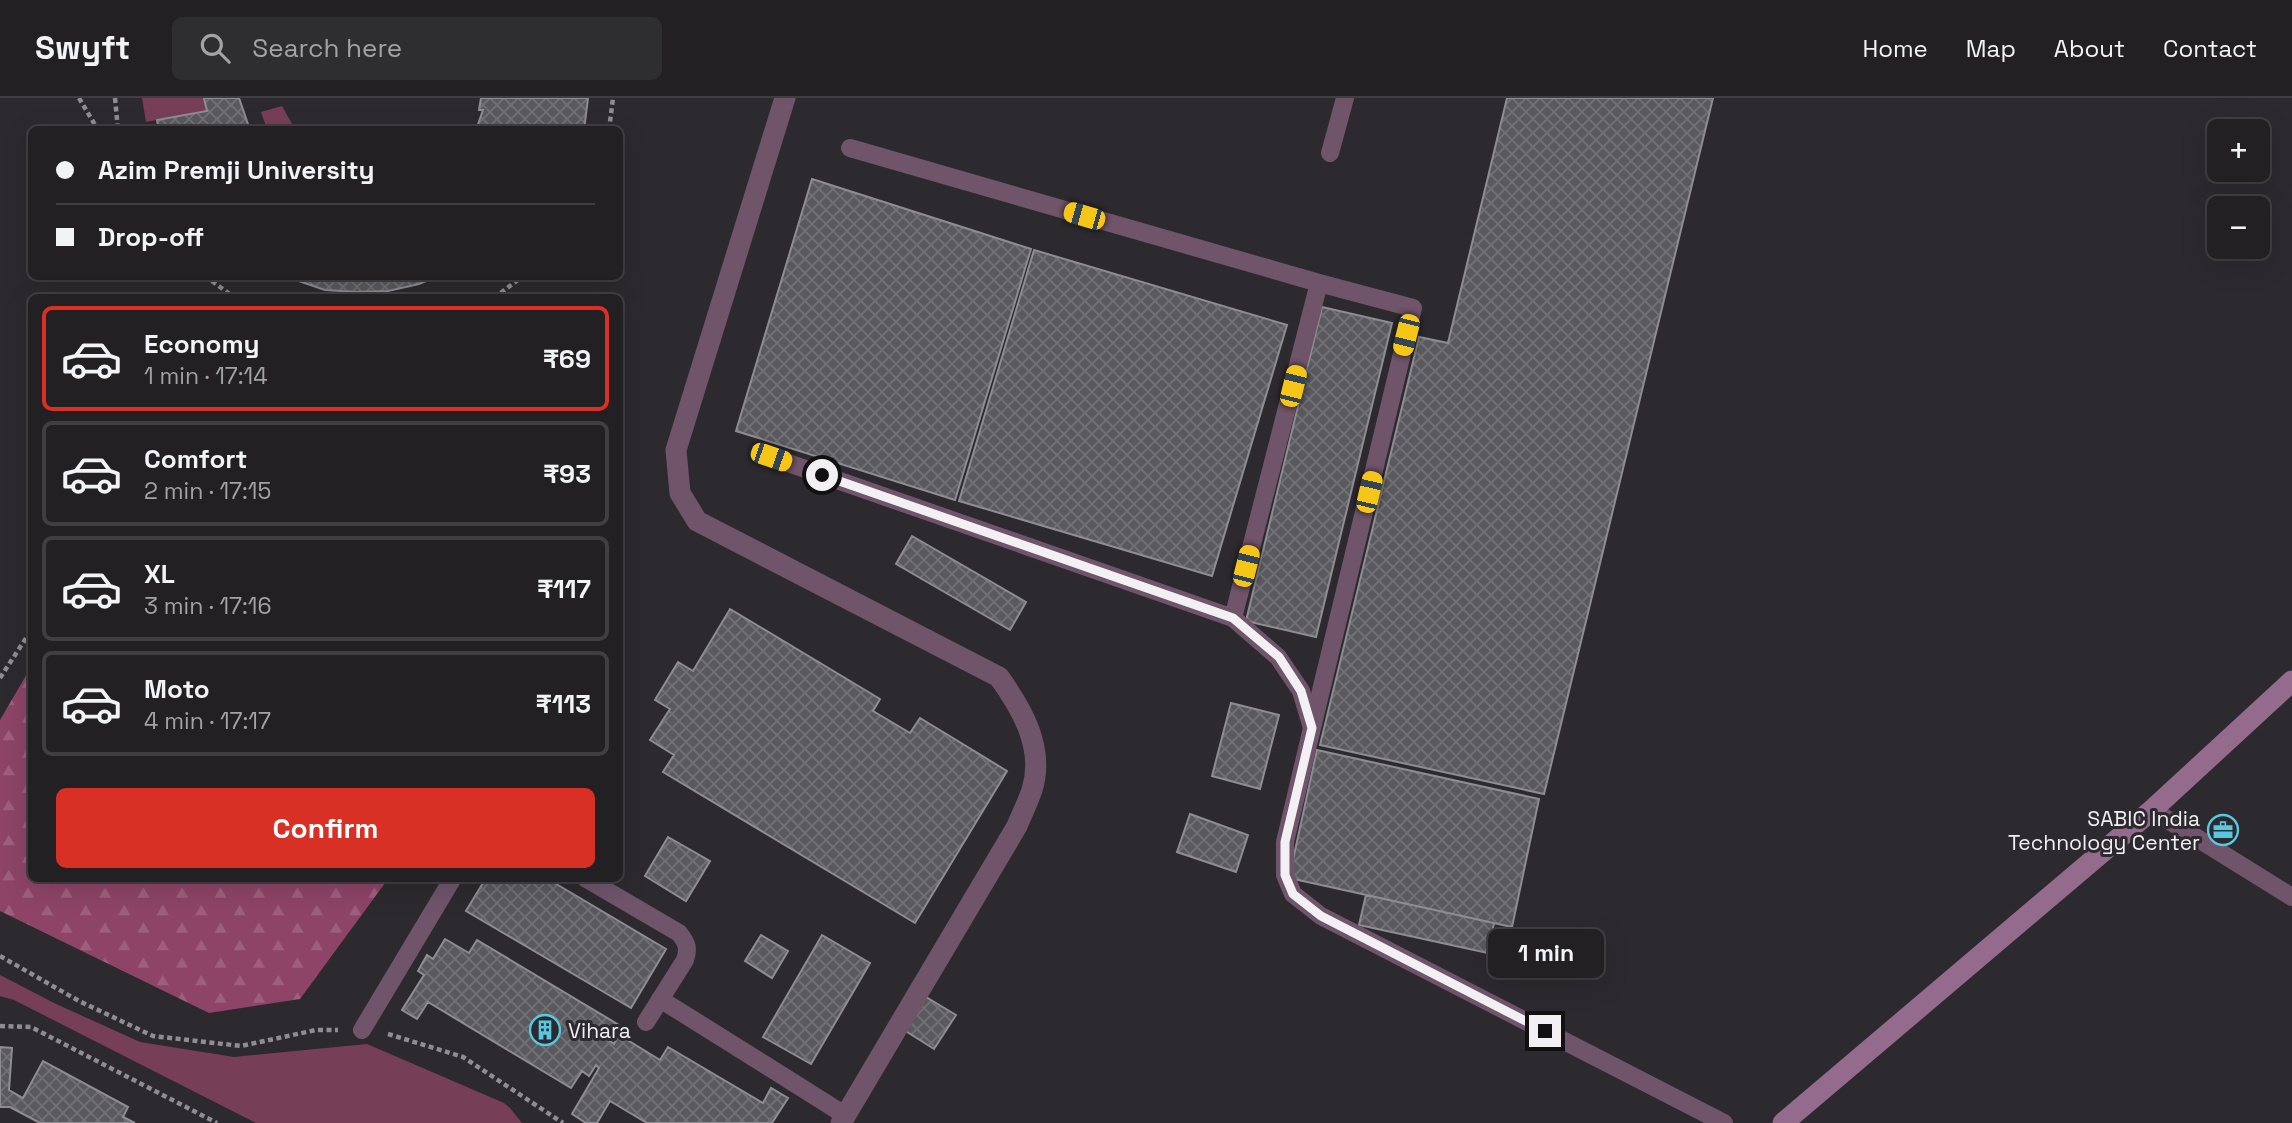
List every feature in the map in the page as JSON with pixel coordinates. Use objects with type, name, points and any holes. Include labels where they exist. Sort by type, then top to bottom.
[{"type":"street","points":[[785,98],[676,450],[680,493],[697,521],[999,677],[1021,707],[1032,734],[1035,763],[1033,787],[1017,826],[843,1119]]},
{"type":"street","points":[[1783,1123],[2152,810],[2292,681]]},
{"type":"lane","points":[[1330,153],[1345,98]]},
{"type":"lane","points":[[849,148],[1413,308],[1285,842],[1285,875],[1293,894],[1321,916],[1724,1123]]},
{"type":"lane","points":[[1233,618],[1319,283]]},
{"type":"lane","points":[[771,457],[1233,618],[1279,657],[1301,691],[1312,728]]},
{"type":"lane","points":[[2152,810],[2292,897]]},
{"type":"lane","points":[[362,1030],[451,882]]},
{"type":"lane","points":[[592,882],[679,933],[686,941],[688,950],[685,960],[646,1022]]},
{"type":"lane","points":[[660,999],[843,1119]]},
{"type":"path","points":[[79,98],[96,126]]},
{"type":"path","points":[[115,98],[118,126]]},
{"type":"path","points":[[610,126],[613,98]]},
{"type":"path","points":[[210,280],[230,294]]},
{"type":"path","points":[[499,294],[518,280]]},
{"type":"path","points":[[0,678],[28,635]]},
{"type":"path","points":[[0,956],[79,1001],[153,1036],[241,1046],[316,1030],[373,1029],[463,1057],[563,1123]]},
{"type":"path","points":[[0,1026],[31,1027],[217,1123]]},
{"type":"shaded area","points":[[142,98],[204,98],[207,111],[146,122]]},
{"type":"shaded area","points":[[282,106],[293,126],[266,126],[261,112]]},
{"type":"shaded area","points":[[0,975],[140,1042],[234,1057],[367,1044],[504,1103],[522,1123],[256,1123],[14,1000],[0,996]]},
{"type":"green space","points":[[28,672],[28,882],[386,882],[300,999],[209,1013],[0,911],[0,720]]},
{"type":"building","points":[[204,98],[239,98],[249,126],[158,126],[157,120],[207,111]]},
{"type":"building","points":[[481,98],[588,98],[584,126],[477,126],[483,110],[479,110]]},
{"type":"building","points":[[1507,98],[1713,98],[1544,794],[1320,745],[1419,337],[1448,343]]},
{"type":"building","points":[[812,179],[1031,249],[955,500],[736,431]]},
{"type":"building","points":[[1034,250],[1287,325],[1212,576],[959,501]]},
{"type":"building","points":[[296,280],[428,280],[388,291],[325,290]]},
{"type":"building","points":[[1322,307],[1392,323],[1316,637],[1246,621]]},
{"type":"building","points":[[912,536],[1026,602],[1010,630],[896,564]]},
{"type":"building","points":[[730,609],[880,699],[873,711],[910,733],[920,718],[1007,771],[915,923],[663,772],[674,755],[650,740],[670,709],[655,700],[678,662],[693,671]]},
{"type":"building","points":[[1231,703],[1279,715],[1260,789],[1212,776]]},
{"type":"building","points":[[1317,750],[1539,799],[1512,927],[1289,878]]},
{"type":"building","points":[[1190,814],[1248,835],[1236,872],[1177,852]]},
{"type":"building","points":[[668,837],[710,861],[686,901],[645,876]]},
{"type":"building","points":[[484,882],[553,882],[666,949],[631,1008],[466,911]]},
{"type":"building","points":[[1366,895],[1494,923],[1488,953],[1359,925]]},
{"type":"building","points":[[761,935],[788,951],[772,978],[745,961]]},
{"type":"building","points":[[822,935],[870,963],[811,1064],[763,1037]]},
{"type":"building","name":"Vihara","points":[[445,939],[469,953],[477,940],[619,1025],[610,1041],[614,1044],[619,1035],[660,1060],[668,1047],[763,1103],[771,1088],[788,1098],[772,1123],[647,1123],[610,1101],[597,1123],[586,1123],[572,1114],[599,1068],[596,1065],[589,1076],[582,1071],[571,1088],[428,1002],[417,1019],[402,1010],[424,975],[418,971],[427,955],[433,959]]},
{"type":"building","points":[[926,997],[956,1015],[934,1049],[904,1030]]},
{"type":"building","points":[[0,1047],[12,1048],[9,1090],[23,1098],[43,1061],[128,1107],[123,1117],[135,1123],[40,1123],[10,1107],[0,1107]]},
{"type":"place","name":"SABIC India Technology Center","points":[[2223,830]]},
{"type":"place","name":"Vihara","points":[[545,1030]]},
{"type":"route","points":[[822,475],[1233,618],[1279,657],[1301,691],[1312,728],[1285,842],[1285,875],[1293,894],[1321,916],[1545,1031]]}]
